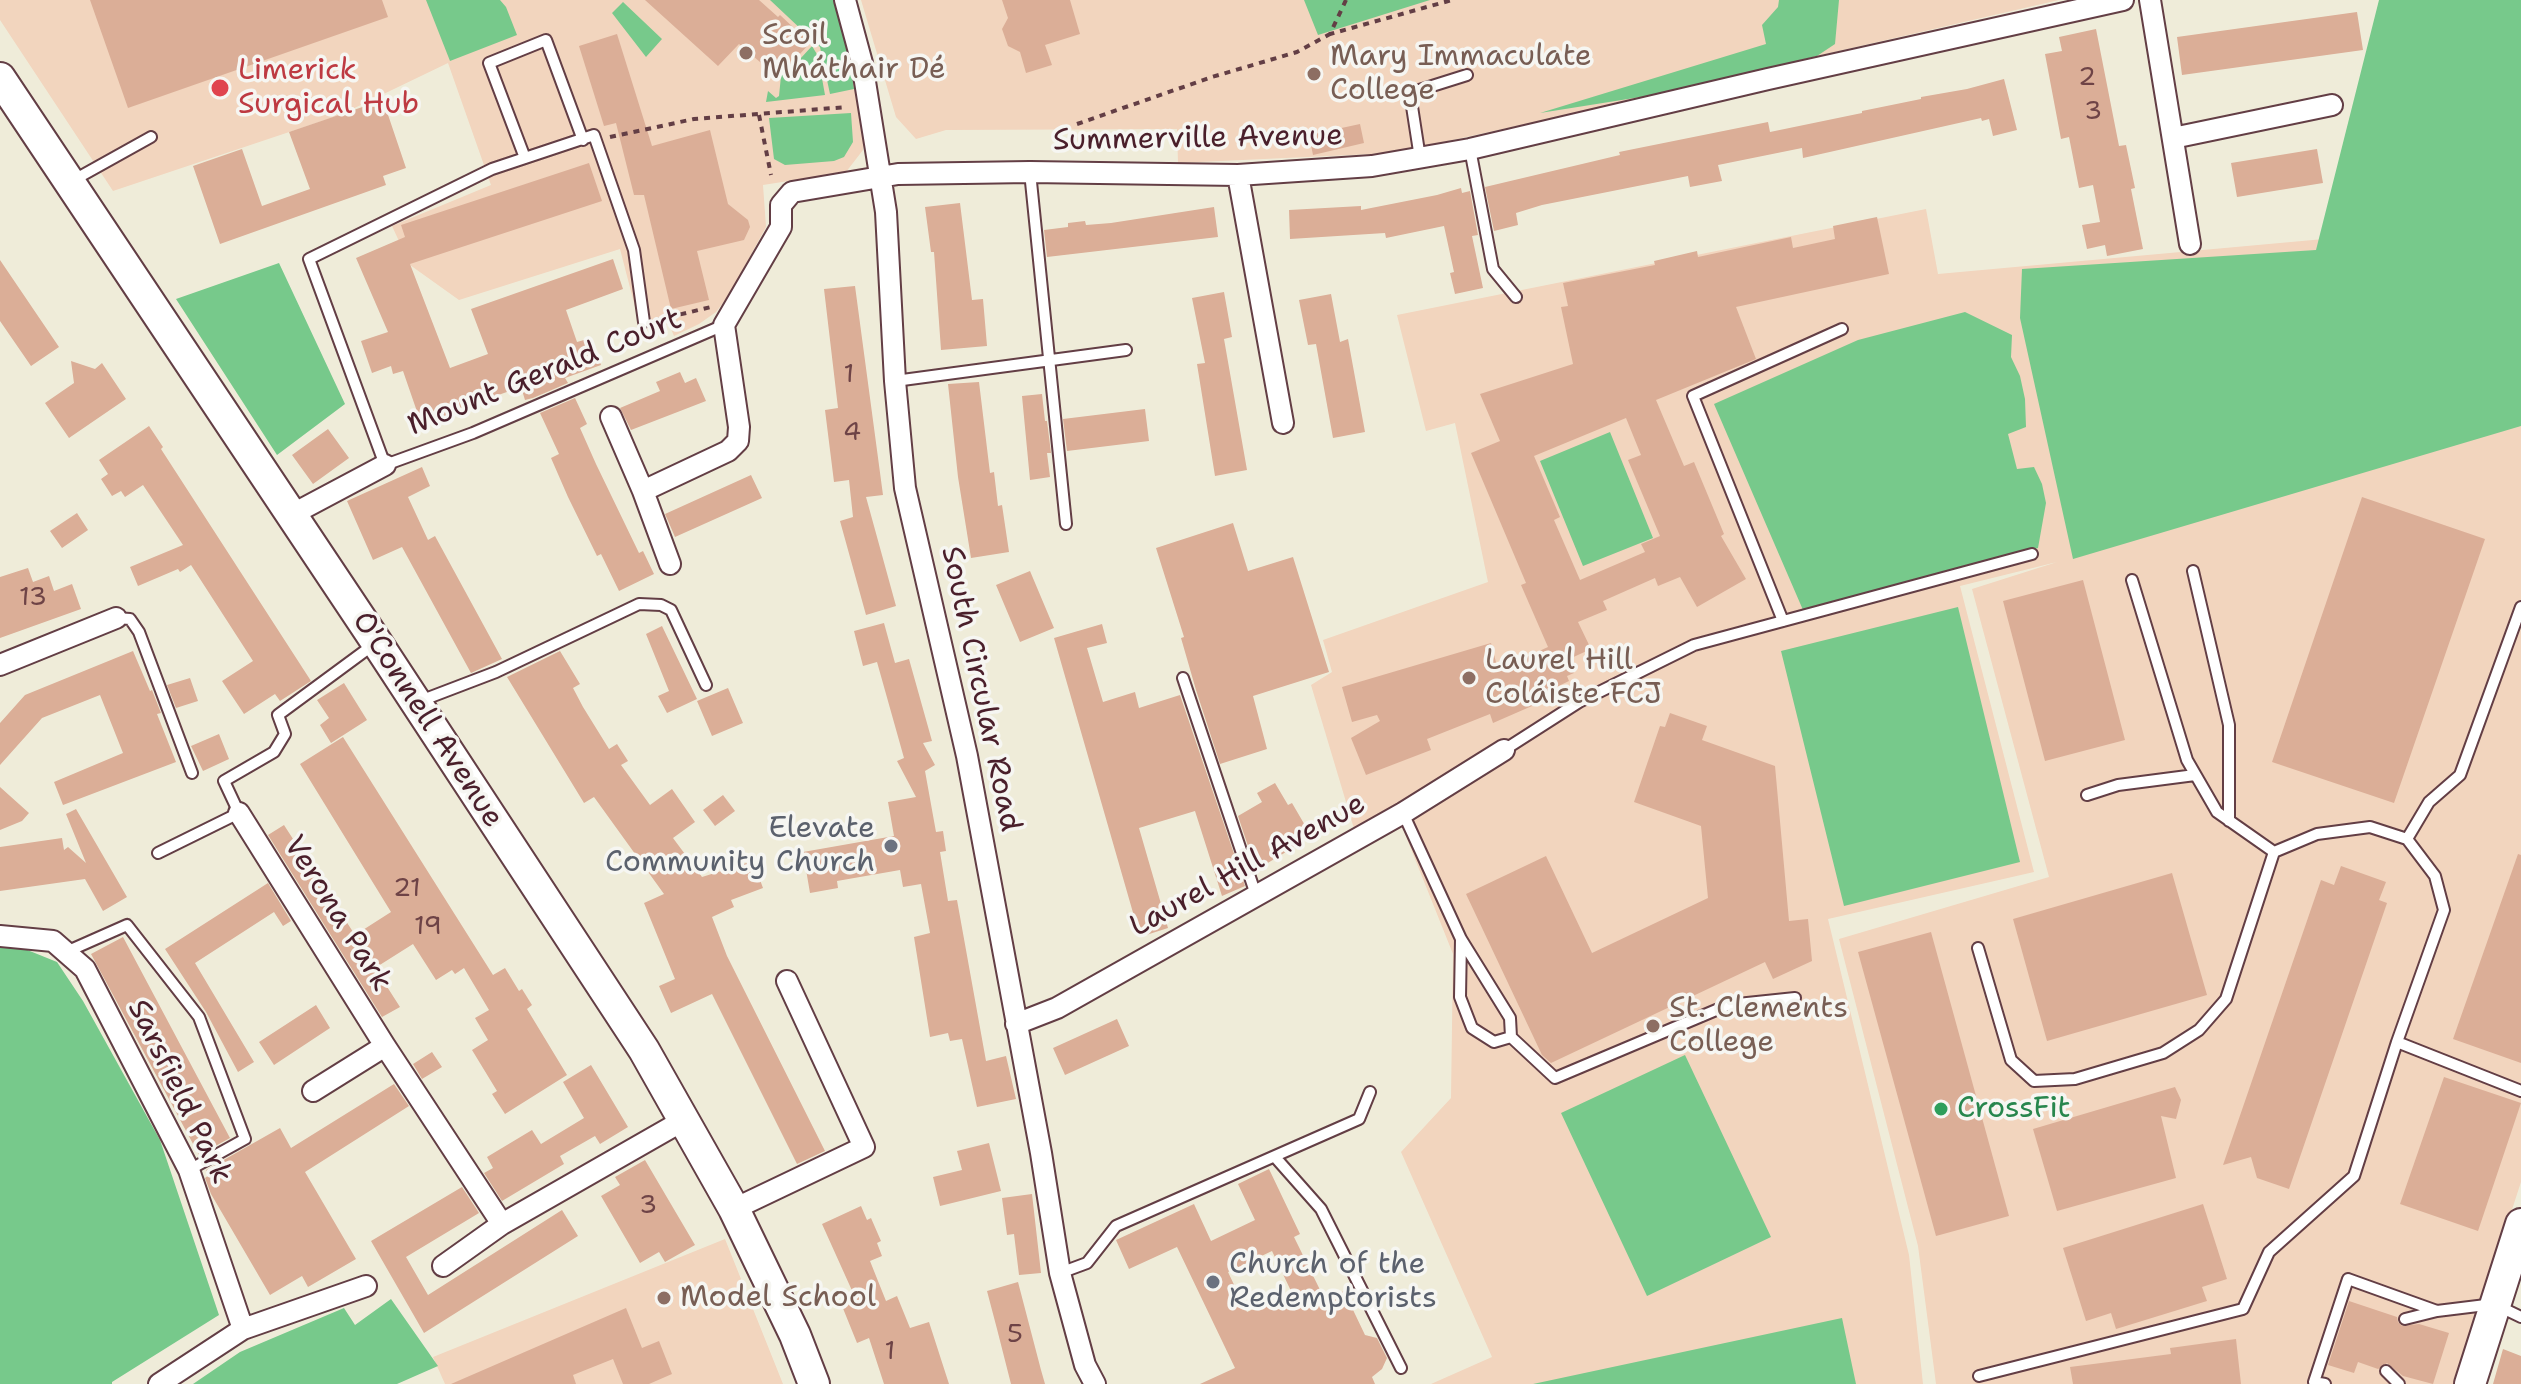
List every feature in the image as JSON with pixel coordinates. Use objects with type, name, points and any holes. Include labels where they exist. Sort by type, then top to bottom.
[{"type":"main road","name":"O'Connell Avenue","points":[[0,78],[377,643],[635,1037],[734,1209],[795,1335],[814,1384]]},
{"type":"main road","points":[[2470,1384],[2508,1311],[2509,1274],[2521,1224]]},
{"type":"street","name":"South Circular Road","points":[[845,0],[862,63],[886,212],[895,381],[905,488],[967,756],[1041,1153],[1060,1273],[1085,1365],[1095,1384]]},
{"type":"street","name":"Summerville Avenue","points":[[740,298],[781,227],[781,205],[792,192],[880,176],[1030,172],[1238,175],[1372,166],[1470,149],[2123,0]]},
{"type":"street","points":[[2150,0],[2190,244]]},
{"type":"street","points":[[2173,138],[2332,105]]},
{"type":"street","points":[[1238,175],[1283,423]]},
{"type":"street","points":[[643,491],[728,451],[738,441],[739,427],[724,325],[740,298]]},
{"type":"street","points":[[611,417],[670,564]]},
{"type":"street","points":[[291,515],[385,465]]},
{"type":"street","points":[[0,665],[116,618]]},
{"type":"street","name":"Laurel Hill Avenue","points":[[1016,1024],[1057,1008],[1403,813],[1504,750]]},
{"type":"street","name":"Verona Park","points":[[239,813],[385,1046],[502,1224]]},
{"type":"street","name":"Sarsfield Park","points":[[0,936],[53,941],[85,969],[189,1170],[243,1329]]},
{"type":"street","points":[[734,1209],[864,1147],[787,981]]},
{"type":"street","points":[[313,1091],[385,1046]]},
{"type":"street","points":[[443,1266],[502,1224],[684,1120]]},
{"type":"street","points":[[159,1384],[243,1329],[366,1286]]},
{"type":"lane","points":[[525,158],[489,63],[546,40],[583,140]]},
{"type":"lane","points":[[1420,158],[1411,100],[1413,92],[1467,75]]},
{"type":"lane","points":[[385,465],[309,259],[492,169],[594,135],[634,250],[644,322]]},
{"type":"lane","points":[[70,182],[151,137]]},
{"type":"lane","points":[[1470,149],[1493,269],[1516,297]]},
{"type":"lane","points":[[1030,172],[1066,524]]},
{"type":"lane","name":"Mount Gerald Court","points":[[385,465],[473,433],[724,325]]},
{"type":"lane","points":[[1783,621],[1693,396],[1842,329]]},
{"type":"lane","points":[[895,381],[1126,350]]},
{"type":"lane","points":[[1504,750],[1579,702],[1694,645],[2032,554]]},
{"type":"lane","points":[[2193,571],[2229,725],[2229,821]]},
{"type":"lane","points":[[2132,580],[2187,760],[2217,812],[2274,852]]},
{"type":"lane","points":[[414,703],[496,672],[639,604],[661,605],[671,610],[706,685]]},
{"type":"lane","points":[[2407,839],[2429,802],[2460,775],[2521,607]]},
{"type":"lane","points":[[116,618],[130,619],[139,632],[192,773]]},
{"type":"lane","name":"Verona Park","points":[[239,813],[224,781],[274,752],[285,734],[278,715],[377,643]]},
{"type":"lane","points":[[1183,678],[1256,895]]},
{"type":"lane","points":[[2087,795],[2118,785],[2195,775]]},
{"type":"lane","points":[[158,853],[239,813]]},
{"type":"lane","points":[[1403,813],[1461,939],[1510,1018],[1511,1037],[1555,1078],[1728,1005],[1795,998]]},
{"type":"lane","points":[[1978,948],[2011,1060],[2034,1081],[2075,1079],[2163,1053],[2199,1030],[2226,999],[2274,852],[2317,834],[2370,827],[2407,839],[2435,876],[2444,910],[2354,1176],[2269,1252],[2243,1309],[1979,1376]]},
{"type":"lane","points":[[66,953],[127,925],[199,1017],[245,1139],[189,1170]]},
{"type":"lane","points":[[1461,939],[1460,997],[1472,1028],[1494,1042],[1511,1037]]},
{"type":"lane","points":[[2397,1042],[2521,1091]]},
{"type":"lane","points":[[1060,1273],[1087,1263],[1116,1226],[1359,1119],[1370,1092]]},
{"type":"lane","points":[[1275,1157],[1321,1209],[1401,1368]]},
{"type":"lane","points":[[2325,1384],[2314,1382],[2348,1279],[2437,1311]]},
{"type":"lane","points":[[2405,1319],[2437,1311],[2508,1311]]},
{"type":"lane","points":[[2386,1371],[2399,1384]]},
{"type":"path","points":[[1330,34],[1346,0]]},
{"type":"path","points":[[1077,124],[1212,77],[1297,52],[1330,34],[1452,0]]},
{"type":"path","points":[[596,141],[694,119],[857,106]]},
{"type":"path","points":[[758,114],[771,175]]},
{"type":"path","points":[[644,322],[670,318],[740,298]]},
{"type":"shaded area","points":[[0,0],[833,0],[848,50],[864,137],[863,150],[846,172],[763,185],[766,227],[729,295],[716,312],[674,336],[669,324],[641,330],[620,249],[459,300],[410,265],[392,226],[491,185],[448,63],[340,115],[113,191],[0,20]]},
{"type":"shaded area","name":"Mary Immaculate College","points":[[861,0],[2059,0],[1672,92],[1393,153],[1178,163],[1177,129],[946,130],[916,139],[896,117]]},
{"type":"shaded area","points":[[2521,0],[2521,1182],[2455,1384],[1936,1384],[1918,1246],[1839,939],[2049,877],[1972,589],[2057,562],[1960,586],[2034,872],[1828,919],[1909,1255],[1923,1384],[1431,1384],[1492,1357],[1401,1152],[1451,1098],[1453,954],[1399,819],[1355,832],[1311,685],[1332,672],[1323,640],[1488,582],[1455,423],[1426,431],[1397,315],[1926,209],[1938,274],[2346,237]]},
{"type":"shaded area","name":"Model School","points":[[725,1239],[783,1384],[445,1384],[433,1357]]},
{"type":"green space","points":[[426,0],[500,0],[517,35],[450,61]]},
{"type":"green space","points":[[770,0],[833,0],[848,50],[854,89],[830,94],[820,47]]},
{"type":"green space","points":[[1304,0],[1430,0],[1318,35]]},
{"type":"green space","points":[[1779,0],[1839,0],[1835,44],[1817,56],[1672,92],[1540,113],[1766,44],[1762,25],[1778,7]]},
{"type":"green space","points":[[2379,0],[2521,0],[2521,426],[2073,559],[2020,318],[2022,269],[2316,250]]},
{"type":"green space","points":[[623,2],[662,39],[646,57],[612,13]]},
{"type":"green space","points":[[754,38],[789,71],[812,46],[818,56],[825,95],[766,102],[768,91],[776,98],[779,96],[781,76]]},
{"type":"green space","points":[[851,113],[853,142],[844,157],[834,161],[785,165],[774,159],[769,118]]},
{"type":"green space","points":[[279,263],[345,404],[277,455],[176,299]]},
{"type":"green space","points":[[1965,312],[2012,335],[2011,357],[2020,376],[2025,399],[2026,427],[2008,434],[2017,469],[2034,467],[2042,484],[2046,503],[2038,548],[1803,610],[1714,404],[1858,340]]},
{"type":"green space","points":[[1610,432],[1653,538],[1583,566],[1540,461]]},
{"type":"green space","points":[[1958,607],[2020,862],[1844,906],[1781,651]]},
{"type":"green space","points":[[15,945],[57,962],[83,1001],[160,1140],[219,1315],[112,1384],[0,1384],[0,947]]},
{"type":"green space","points":[[1685,1055],[1771,1237],[1647,1296],[1561,1113]]},
{"type":"green space","points":[[391,1299],[438,1366],[397,1384],[193,1384],[240,1352],[344,1308],[355,1325]]},
{"type":"green space","points":[[1842,1318],[1856,1384],[1533,1384]]},
{"type":"building","points":[[90,0],[382,0],[388,17],[128,108]]},
{"type":"building","name":"Scoil Mháthair Dé","points":[[645,0],[759,0],[810,43],[776,80],[739,44],[718,66]]},
{"type":"building","points":[[1002,0],[1070,0],[1080,34],[1045,45],[1052,65],[1026,73],[1020,52],[1008,46],[1002,29],[1008,18]]},
{"type":"building","points":[[2357,12],[2363,50],[2182,75],[2177,37]]},
{"type":"building","points":[[2096,29],[2119,146],[2126,145],[2143,249],[2107,256],[2105,245],[2087,249],[2082,225],[2100,222],[2093,185],[2079,188],[2069,137],[2061,139],[2045,54],[2062,51],[2059,37]]},
{"type":"building","points":[[617,34],[652,146],[710,130],[728,204],[748,220],[750,227],[744,240],[697,251],[709,300],[671,309],[644,195],[634,195],[616,123],[604,126],[579,46]]},
{"type":"building","points":[[2004,79],[2017,130],[1993,136],[1989,119],[1982,121],[1981,118],[1803,158],[1802,148],[1718,165],[1722,181],[1690,187],[1688,176],[1542,205],[1516,213],[1518,225],[1494,231],[1485,187],[1620,155],[1619,152],[1768,122],[1770,132]]},
{"type":"building","points":[[383,100],[406,168],[383,176],[386,185],[220,244],[193,166],[242,149],[262,206],[310,189],[289,132]]},
{"type":"building","points":[[1360,124],[1364,143],[1313,155],[1309,135]]},
{"type":"building","points":[[2317,149],[2323,183],[2237,197],[2231,163]]},
{"type":"building","points":[[589,163],[602,201],[410,264],[450,368],[488,354],[471,309],[613,259],[623,289],[566,310],[577,342],[591,338],[601,365],[565,378],[568,383],[533,398],[525,400],[521,387],[453,411],[454,414],[422,426],[403,371],[393,374],[391,366],[372,373],[361,341],[388,332],[356,258],[405,237],[401,225]]},
{"type":"building","points":[[1461,188],[1462,193],[1470,191],[1478,235],[1472,236],[1483,288],[1455,294],[1450,273],[1454,272],[1444,226],[1386,238],[1385,233],[1290,239],[1289,210],[1361,206],[1361,210]]},
{"type":"building","points":[[960,203],[972,300],[983,299],[987,346],[941,350],[934,252],[931,252],[925,207]]},
{"type":"building","points":[[1214,207],[1218,237],[1047,257],[1044,230],[1068,227],[1068,223],[1111,223]]},
{"type":"building","points":[[1877,217],[1889,274],[1736,307],[1756,359],[1656,400],[1684,466],[1694,462],[1724,534],[1721,536],[1746,579],[1697,607],[1680,577],[1658,586],[1655,578],[1603,601],[1607,610],[1578,622],[1591,649],[1567,660],[1574,673],[1567,676],[1569,681],[1546,692],[1548,699],[1493,723],[1490,714],[1427,739],[1431,750],[1366,775],[1351,738],[1380,721],[1377,715],[1352,722],[1342,687],[1491,643],[1498,670],[1548,647],[1521,585],[1526,583],[1471,453],[1500,441],[1480,394],[1573,364],[1561,307],[1568,306],[1563,283],[1655,265],[1654,261],[1697,251],[1698,257],[1791,237],[1793,248],[1835,239],[1833,226]],"holes":[[[1626,418],[1641,455],[1628,460],[1660,536],[1641,544],[1645,552],[1580,580],[1554,520],[1560,517],[1534,456]]]},
{"type":"building","points":[[0,260],[59,347],[31,366],[0,321]]},
{"type":"building","points":[[855,286],[883,495],[866,497],[896,606],[866,615],[840,521],[853,517],[849,480],[834,482],[825,410],[838,408],[824,289]]},
{"type":"building","points":[[1224,292],[1232,337],[1224,339],[1247,470],[1215,476],[1197,364],[1205,363],[1192,298]]},
{"type":"building","points":[[1331,294],[1340,342],[1348,339],[1365,432],[1333,438],[1316,344],[1308,345],[1299,300]]},
{"type":"building","points":[[71,361],[95,369],[102,363],[126,399],[69,438],[45,403],[74,383]]},
{"type":"building","points":[[680,372],[685,383],[696,378],[706,401],[631,430],[620,408],[660,391],[656,382]]},
{"type":"building","points":[[979,382],[990,473],[994,472],[998,506],[1002,505],[1009,552],[971,558],[948,384]]},
{"type":"building","points":[[1042,394],[1051,453],[1047,453],[1050,477],[1030,480],[1022,396]]},
{"type":"building","points":[[575,398],[587,424],[580,428],[596,464],[639,553],[643,551],[654,574],[619,591],[601,554],[597,556],[568,497],[551,458],[559,454],[540,413]]},
{"type":"building","points":[[1145,409],[1149,441],[1067,451],[1063,419]]},
{"type":"building","points":[[149,426],[311,681],[280,701],[275,694],[244,714],[222,681],[253,661],[191,565],[180,572],[178,569],[138,586],[130,567],[183,545],[143,485],[125,497],[121,491],[112,496],[101,479],[108,474],[99,460]]},
{"type":"building","points":[[328,429],[349,458],[313,484],[292,455]]},
{"type":"building","points":[[422,467],[430,486],[408,497],[428,540],[435,536],[502,659],[471,673],[402,547],[373,560],[347,501]]},
{"type":"building","points":[[751,475],[762,498],[675,537],[665,514]]},
{"type":"building","points":[[2362,497],[2485,539],[2394,803],[2272,762]]},
{"type":"building","points":[[77,513],[88,530],[62,548],[50,531]]},
{"type":"building","points":[[1233,523],[1248,571],[1293,557],[1329,672],[1253,696],[1267,749],[1220,764],[1156,548]]},
{"type":"building","points":[[28,568],[33,582],[49,576],[54,591],[72,584],[81,609],[0,638],[0,577]]},
{"type":"building","points":[[1030,571],[1054,628],[1020,642],[996,585]]},
{"type":"building","points":[[2083,580],[2125,740],[2045,761],[2003,601]]},
{"type":"building","points":[[884,623],[895,663],[909,659],[932,741],[923,743],[935,765],[925,771],[936,832],[943,831],[946,851],[940,852],[948,901],[957,900],[986,1061],[1006,1056],[1016,1099],[977,1107],[962,1039],[950,1041],[948,1033],[930,1037],[914,937],[930,933],[921,884],[903,887],[900,870],[837,881],[838,888],[810,893],[803,852],[894,836],[888,802],[916,797],[897,761],[904,758],[877,662],[863,666],[854,631]]},
{"type":"building","points":[[1102,624],[1107,643],[1087,648],[1103,702],[1135,692],[1139,708],[1180,695],[1245,886],[1222,896],[1195,811],[1139,828],[1168,928],[1140,937],[1054,638]]},
{"type":"building","points":[[662,626],[697,699],[667,713],[658,696],[669,691],[646,634]]},
{"type":"building","points":[[133,651],[161,713],[157,714],[176,762],[63,805],[54,782],[123,753],[100,695],[42,718],[0,765],[0,723],[25,695]]},
{"type":"building","points":[[560,651],[580,684],[573,688],[583,707],[609,749],[617,744],[628,761],[621,765],[650,805],[672,789],[695,822],[673,838],[702,877],[753,861],[763,888],[731,900],[734,907],[712,917],[727,956],[825,1151],[797,1164],[712,994],[671,1013],[659,986],[675,979],[644,903],[664,894],[594,797],[584,803],[507,677]]},
{"type":"building","points":[[190,678],[198,701],[176,708],[167,685]]},
{"type":"building","points":[[344,683],[367,720],[331,743],[320,725],[329,718],[317,700]]},
{"type":"building","points":[[728,688],[743,723],[712,736],[697,701]]},
{"type":"building","points":[[1670,713],[1707,726],[1702,740],[1775,766],[1789,921],[1808,919],[1812,961],[1773,979],[1765,962],[1551,1063],[1542,1055],[1466,894],[1546,856],[1592,953],[1708,898],[1701,826],[1634,802],[1660,726],[1665,727]]},
{"type":"building","points":[[219,734],[229,759],[203,771],[191,746]]},
{"type":"building","points":[[343,737],[493,975],[505,968],[519,991],[522,989],[532,1005],[527,1009],[567,1075],[505,1114],[492,1094],[497,1091],[472,1050],[488,1040],[475,1018],[489,1010],[464,968],[455,974],[452,970],[436,980],[413,944],[375,968],[400,1007],[382,1017],[268,835],[284,825],[355,935],[391,912],[300,764]]},
{"type":"building","points":[[1275,783],[1306,827],[1295,833],[1301,843],[1256,870],[1238,816],[1262,802],[1257,793]]},
{"type":"building","points":[[0,787],[29,813],[22,821],[0,830]]},
{"type":"building","points":[[723,795],[735,811],[715,826],[703,810]]},
{"type":"building","points":[[76,809],[127,897],[103,911],[85,879],[0,891],[0,847],[62,838],[64,850],[68,847],[86,863],[66,814]]},
{"type":"building","points":[[2518,854],[2521,855],[2521,1063],[2453,1039]]},
{"type":"building","points":[[2341,866],[2386,882],[2379,900],[2387,903],[2289,1189],[2257,1178],[2251,1157],[2223,1165],[2321,880],[2334,885]]},
{"type":"building","points":[[2172,873],[2207,995],[2047,1041],[2013,919]]},
{"type":"building","points":[[268,883],[291,921],[283,926],[274,912],[195,963],[254,1062],[238,1072],[206,1012],[165,949]]},
{"type":"building","points":[[1931,932],[2009,1216],[1936,1236],[1858,952]]},
{"type":"building","points":[[123,937],[230,1138],[199,1155],[91,954]]},
{"type":"building","points":[[316,1005],[330,1028],[274,1065],[259,1042]]},
{"type":"building","points":[[1117,1019],[1129,1046],[1065,1075],[1053,1048]]},
{"type":"building","points":[[432,1052],[442,1067],[422,1079],[413,1064]]},
{"type":"building","points":[[591,1065],[628,1127],[600,1144],[595,1136],[560,1156],[564,1164],[502,1201],[484,1173],[493,1168],[487,1157],[532,1130],[541,1144],[584,1118],[563,1082]]},
{"type":"building","points":[[2444,1077],[2521,1103],[2478,1231],[2400,1204]]},
{"type":"building","points":[[394,1084],[409,1106],[305,1172],[356,1259],[308,1287],[302,1276],[270,1295],[211,1194],[205,1178],[209,1175],[206,1170],[280,1128],[291,1148]]},
{"type":"building","points":[[2175,1087],[2181,1100],[2176,1119],[2161,1116],[2176,1178],[2057,1211],[2033,1129]]},
{"type":"building","points":[[989,1143],[1001,1191],[940,1206],[933,1177],[962,1170],[957,1151]]},
{"type":"building","points":[[645,1160],[695,1245],[665,1262],[659,1252],[640,1263],[601,1196],[620,1185],[615,1177]]},
{"type":"building","name":"Church of the Redemptorists","points":[[1269,1169],[1300,1234],[1294,1237],[1325,1300],[1344,1291],[1365,1335],[1377,1338],[1387,1358],[1382,1369],[1372,1377],[1375,1384],[1200,1384],[1235,1368],[1177,1247],[1129,1269],[1116,1240],[1194,1204],[1211,1241],[1255,1220],[1238,1184]],"holes":[[[1272,1251],[1291,1291],[1247,1312],[1228,1272]]]},
{"type":"building","points":[[462,1187],[479,1213],[406,1257],[428,1295],[562,1210],[578,1236],[424,1333],[371,1241]]},
{"type":"building","points":[[1032,1194],[1041,1273],[1019,1275],[1014,1234],[1007,1235],[1002,1198]]},
{"type":"building","points":[[2203,1204],[2227,1279],[2202,1287],[2207,1301],[2116,1329],[2111,1313],[2086,1321],[2063,1248]]},
{"type":"building","points":[[861,1206],[867,1220],[871,1218],[881,1241],[877,1243],[882,1256],[870,1261],[886,1301],[897,1296],[910,1328],[929,1322],[949,1384],[884,1384],[869,1338],[857,1343],[840,1301],[854,1295],[822,1224]]},
{"type":"building","points":[[1018,1282],[1045,1384],[1011,1384],[987,1291]]},
{"type":"building","points":[[2349,1301],[2397,1317],[2402,1326],[2419,1324],[2449,1333],[2433,1384],[2403,1376],[2387,1363],[2378,1369],[2358,1362],[2354,1373],[2328,1365]]},
{"type":"building","points":[[626,1308],[642,1348],[659,1341],[672,1374],[649,1384],[623,1384],[613,1359],[573,1375],[576,1384],[451,1384]]},
{"type":"building","points":[[2236,1339],[2241,1384],[2073,1384],[2070,1367],[2171,1354],[2170,1348]]},
{"type":"building","points":[[2503,1349],[2521,1356],[2521,1384],[2493,1384]]},
{"type":"place","name":"Scoil Mháthair Dé","points":[[746,53]]},
{"type":"place","name":"Mary Immaculate College","points":[[1314,74]]},
{"type":"place","name":"Limerick Surgical Hub","points":[[220,88]]},
{"type":"place","name":"Laurel Hill Coláiste FCJ","points":[[1469,678]]},
{"type":"place","name":"Elevate Community Church","points":[[891,846]]},
{"type":"place","name":"St. Clements College","points":[[1653,1026]]},
{"type":"place","name":"CrossFit","points":[[1941,1109]]},
{"type":"place","name":"Church of the Redemptorists","points":[[1213,1282]]},
{"type":"place","name":"Model School","points":[[664,1298]]}]
